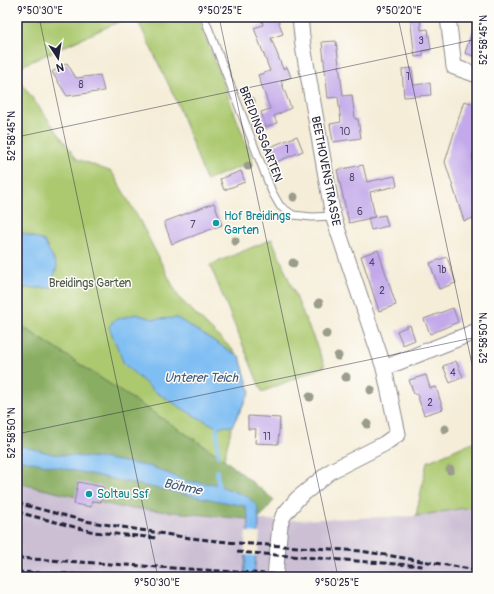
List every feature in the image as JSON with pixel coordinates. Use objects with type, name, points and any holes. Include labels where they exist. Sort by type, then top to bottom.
[{"type":"street","name":"BEETHOVENSTRASSE","points":[[275,577],[280,525],[283,516],[293,504],[311,486],[330,471],[384,444],[398,434],[384,368],[333,216],[303,46],[300,17]]},
{"type":"street","points":[[448,17],[454,67],[477,75]]},
{"type":"street","points":[[384,368],[477,331]]},
{"type":"lane","name":"BREIDINGSGARTEN","points":[[204,17],[272,192],[280,206],[294,215],[312,217],[333,216]]},
{"type":"shaded area","points":[[17,483],[119,507],[258,520],[416,516],[477,506],[477,577],[17,577]]},
{"type":"green space","points":[[17,17],[129,17],[17,68]]},
{"type":"green space","points":[[136,17],[198,17],[253,162],[206,180],[176,100]]},
{"type":"green space","name":"Breidings Garten","points":[[17,77],[77,159],[112,172],[141,223],[179,298],[240,357],[250,392],[232,426],[224,459],[17,323]]},
{"type":"green space","points":[[272,239],[325,366],[262,392],[210,265]]},
{"type":"green space","points":[[17,323],[224,459],[274,500],[258,520],[119,507],[17,483]]},
{"type":"green space","points":[[477,440],[477,506],[416,516],[427,462]]},
{"type":"water","points":[[17,231],[44,241],[57,266],[51,288],[17,288]]},
{"type":"water","name":"Unterer Teich","points":[[136,314],[153,319],[177,318],[240,357],[250,392],[232,426],[217,427],[193,415],[154,391],[124,364],[109,327],[114,320]]},
{"type":"water","name":"Böhme","points":[[17,445],[53,454],[108,459],[152,467],[186,481],[215,484],[248,497],[258,507],[259,524],[254,577],[244,577],[249,519],[245,506],[17,459]]},
{"type":"pier","points":[[246,532],[260,533],[258,556],[244,555]]},
{"type":"building","points":[[277,17],[283,34],[271,38],[283,69],[287,67],[291,77],[281,81],[291,108],[274,116],[277,123],[266,127],[261,112],[270,109],[258,75],[270,71],[254,28],[263,25],[262,21]]},
{"type":"building","points":[[410,17],[420,17],[421,30],[428,29],[431,50],[423,51],[423,56],[415,57]]},
{"type":"building","points":[[475,23],[477,24],[477,57],[465,53]]},
{"type":"building","points":[[336,41],[343,96],[352,95],[355,119],[358,119],[361,138],[333,142],[330,124],[341,122],[338,97],[328,98],[322,42]]},
{"type":"building","points":[[67,63],[76,78],[100,75],[104,91],[67,96],[52,72]]},
{"type":"building","points":[[412,68],[414,85],[430,83],[431,95],[404,97],[402,69]]},
{"type":"building","points":[[464,101],[477,105],[477,142],[472,157],[477,173],[477,217],[464,221],[445,162]]},
{"type":"building","points":[[297,136],[303,151],[276,162],[270,147]]},
{"type":"building","points":[[363,165],[367,182],[395,176],[397,186],[370,192],[375,217],[349,223],[337,170]]},
{"type":"building","points":[[241,171],[245,182],[224,190],[220,179]]},
{"type":"building","points":[[214,203],[222,225],[172,244],[164,222]]},
{"type":"building","points":[[385,215],[388,226],[371,230],[368,218]]},
{"type":"building","points":[[378,250],[396,305],[379,311],[361,256]]},
{"type":"building","points":[[447,257],[456,283],[439,289],[430,263]]},
{"type":"building","points":[[453,308],[458,322],[430,334],[424,319]]},
{"type":"building","points":[[410,325],[415,340],[403,345],[397,331]]},
{"type":"building","points":[[456,361],[463,377],[450,383],[443,366]]},
{"type":"building","points":[[426,375],[430,388],[436,387],[443,409],[424,415],[417,394],[414,394],[409,380]]},
{"type":"building","points":[[248,416],[280,418],[278,444],[255,443],[256,429],[248,429]]},
{"type":"building","name":"Soltau Ssf","points":[[78,482],[103,487],[101,502],[92,501],[91,507],[74,504]]},
{"type":"waterway","points":[[217,427],[218,456]]},
{"type":"waterway","points":[[217,471],[220,490]]},
{"type":"railway","points":[[17,503],[85,521],[190,538],[237,543],[361,551],[477,570]]},
{"type":"railway","points":[[17,512],[94,532],[158,538]]},
{"type":"railway","points":[[237,552],[423,566]]},
{"type":"railway","points":[[17,558],[314,577]]},
{"type":"railway","points":[[17,572],[140,577]]},
{"type":"place","name":"Hof Breidings Garten","points":[[216,223]]},
{"type":"place","name":"Soltau Ssf","points":[[89,494]]}]
